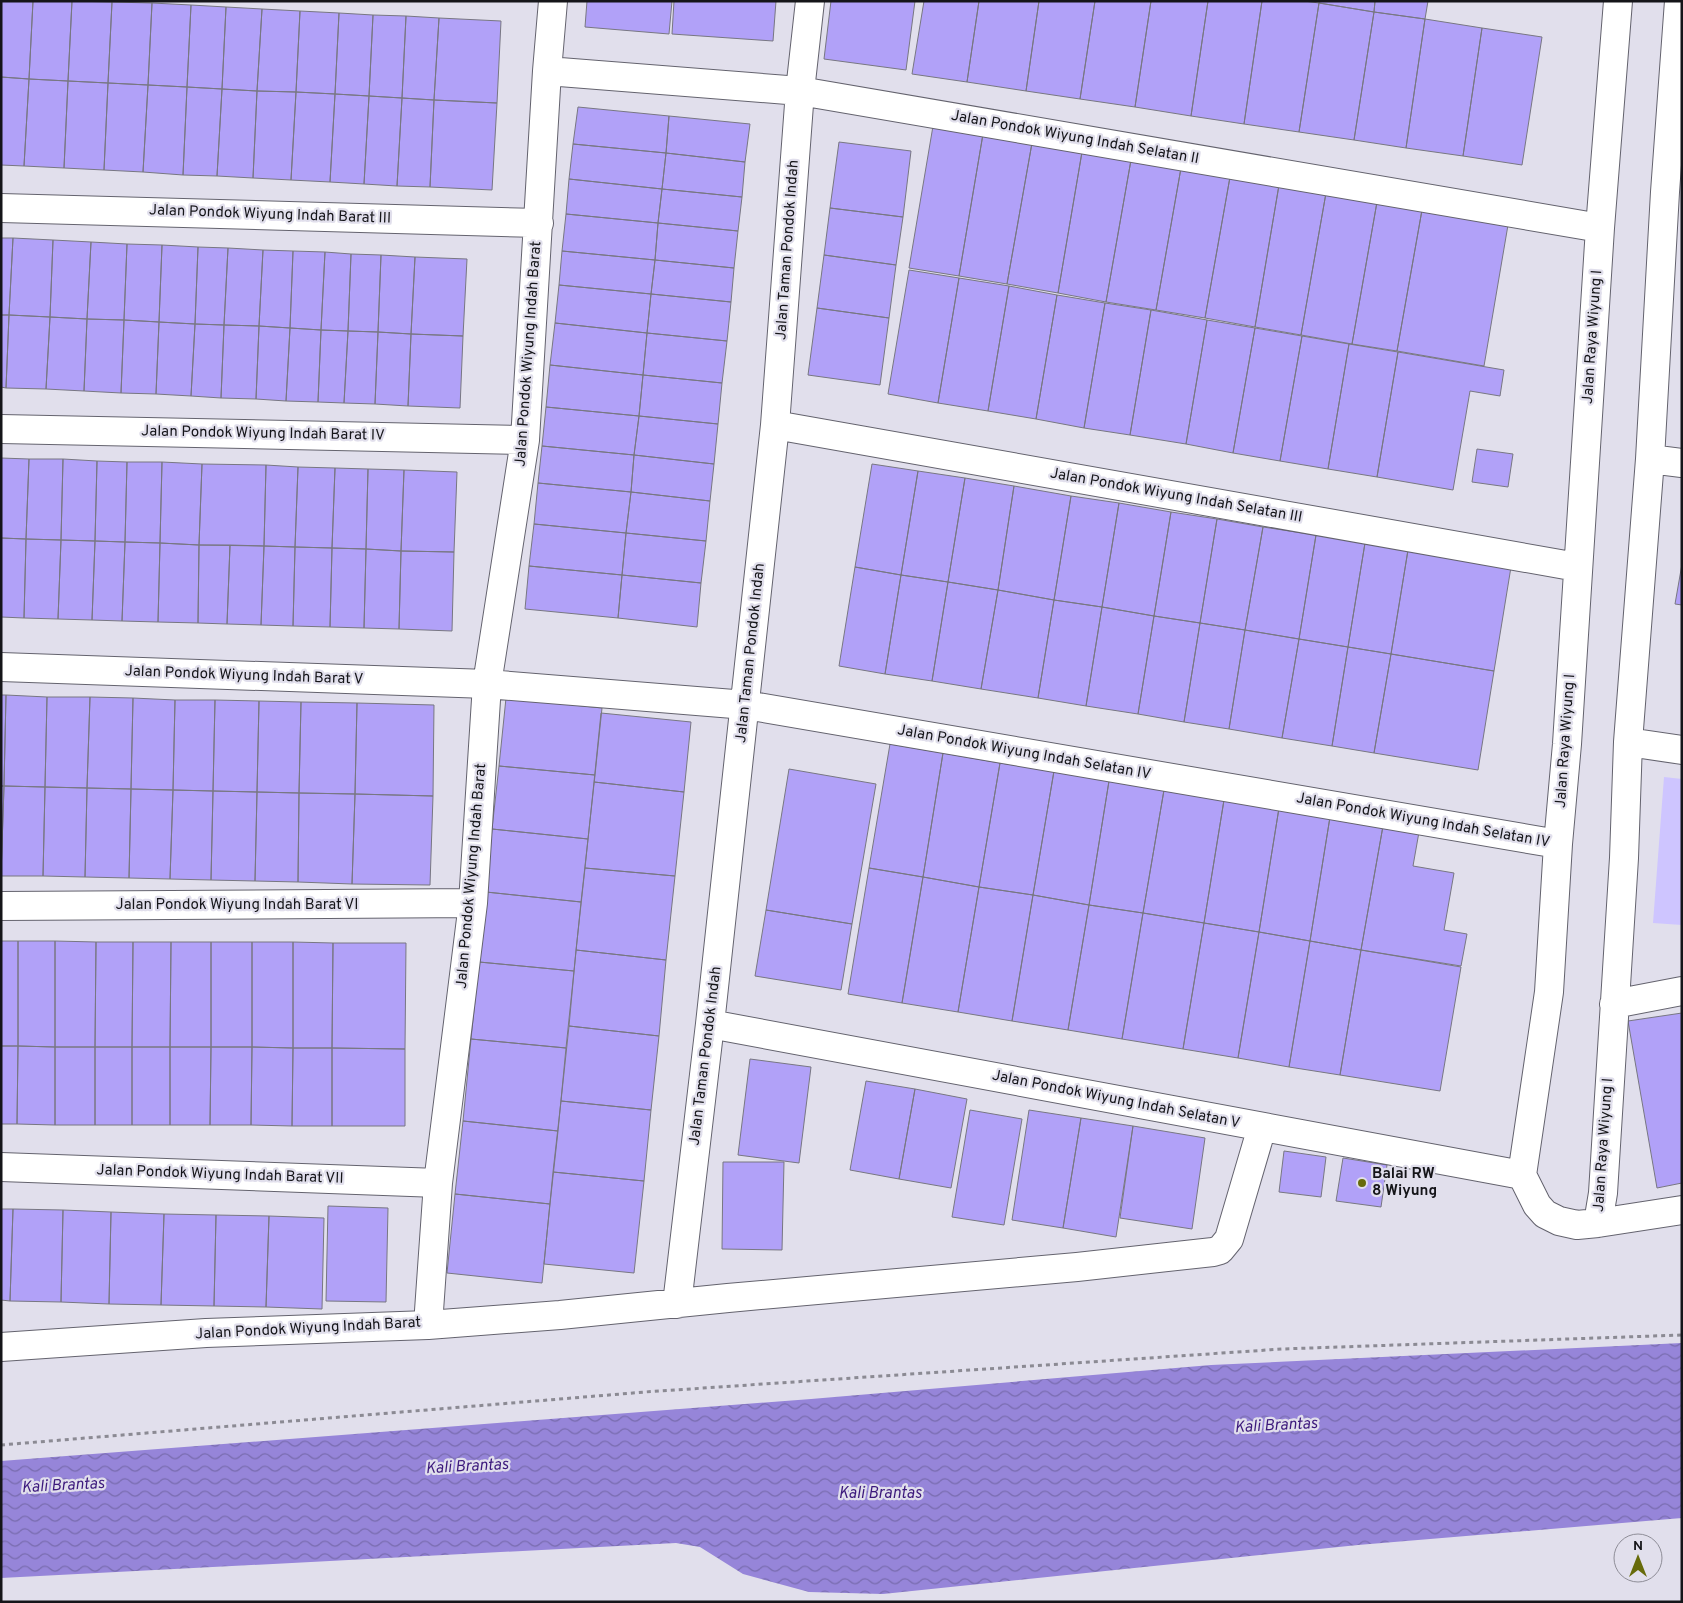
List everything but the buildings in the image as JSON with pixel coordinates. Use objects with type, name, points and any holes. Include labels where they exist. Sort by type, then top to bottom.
[{"type":"street","name":"Jalan Pondok Wiyung Indah Barat","points":[[1,1347],[206,1333],[428,1325],[438,1183],[473,904],[488,684],[525,440],[547,71],[553,1]]},
{"type":"street","name":"Jalan Taman Pondok Indah","points":[[677,1304],[746,705],[776,425],[800,91],[810,1]]},
{"type":"street","name":"Jalan Raya Wiyung I","points":[[1618,1],[1600,228],[1549,992],[1522,1175],[1537,1205],[1545,1214],[1559,1221],[1577,1225],[1598,1223],[1602,1192],[1624,858],[1628,742],[1650,459],[1674,194],[1679,1]]},
{"type":"street","name":"Jalan Pondok Wiyung Indah Selatan II","points":[[547,71],[800,91],[1600,228]]},
{"type":"street","name":"Jalan Pondok Wiyung Indah Barat III","points":[[1,208],[539,223]]},
{"type":"street","name":"Jalan Pondok Wiyung Indah Selatan III","points":[[776,425],[1577,567]]},
{"type":"street","name":"Jalan Pondok Wiyung Indah Barat IV","points":[[1,429],[525,440]]},
{"type":"street","points":[[1650,459],[1682,463]]},
{"type":"street","name":"Jalan Pondok Wiyung Indah Barat V","points":[[1,667],[488,684]]},
{"type":"street","name":"Jalan Pondok Wiyung Indah Selatan IV","points":[[488,684],[746,705],[1558,844]]},
{"type":"street","points":[[1628,742],[1682,750]]},
{"type":"street","name":"Jalan Pondok Wiyung Indah Barat VI","points":[[1,906],[473,904]]},
{"type":"street","points":[[1614,1004],[1682,991]]},
{"type":"street","name":"Jalan Pondok Wiyung Indah Selatan V","points":[[710,1024],[1522,1175]]},
{"type":"street","points":[[428,1325],[1077,1267],[1213,1252],[1220,1250],[1229,1240],[1262,1127]]},
{"type":"street","name":"Jalan Pondok Wiyung Indah Barat VII","points":[[1,1168],[438,1183]]},
{"type":"street","points":[[1598,1223],[1682,1210]]},
{"type":"path","points":[[1,1445],[645,1392],[1233,1353],[1682,1335]]},
{"type":"shaded area","points":[[1664,777],[1682,779],[1682,925],[1653,923]]},
{"type":"water","name":"Kali Brantas","points":[[1682,1343],[1682,1518],[1358,1545],[883,1594],[809,1592],[743,1574],[700,1547],[676,1543],[1,1578],[1,1461],[811,1399],[1211,1365]]},
{"type":"place","name":"Balai RW 8 Wiyung","points":[[1362,1183]]}]
